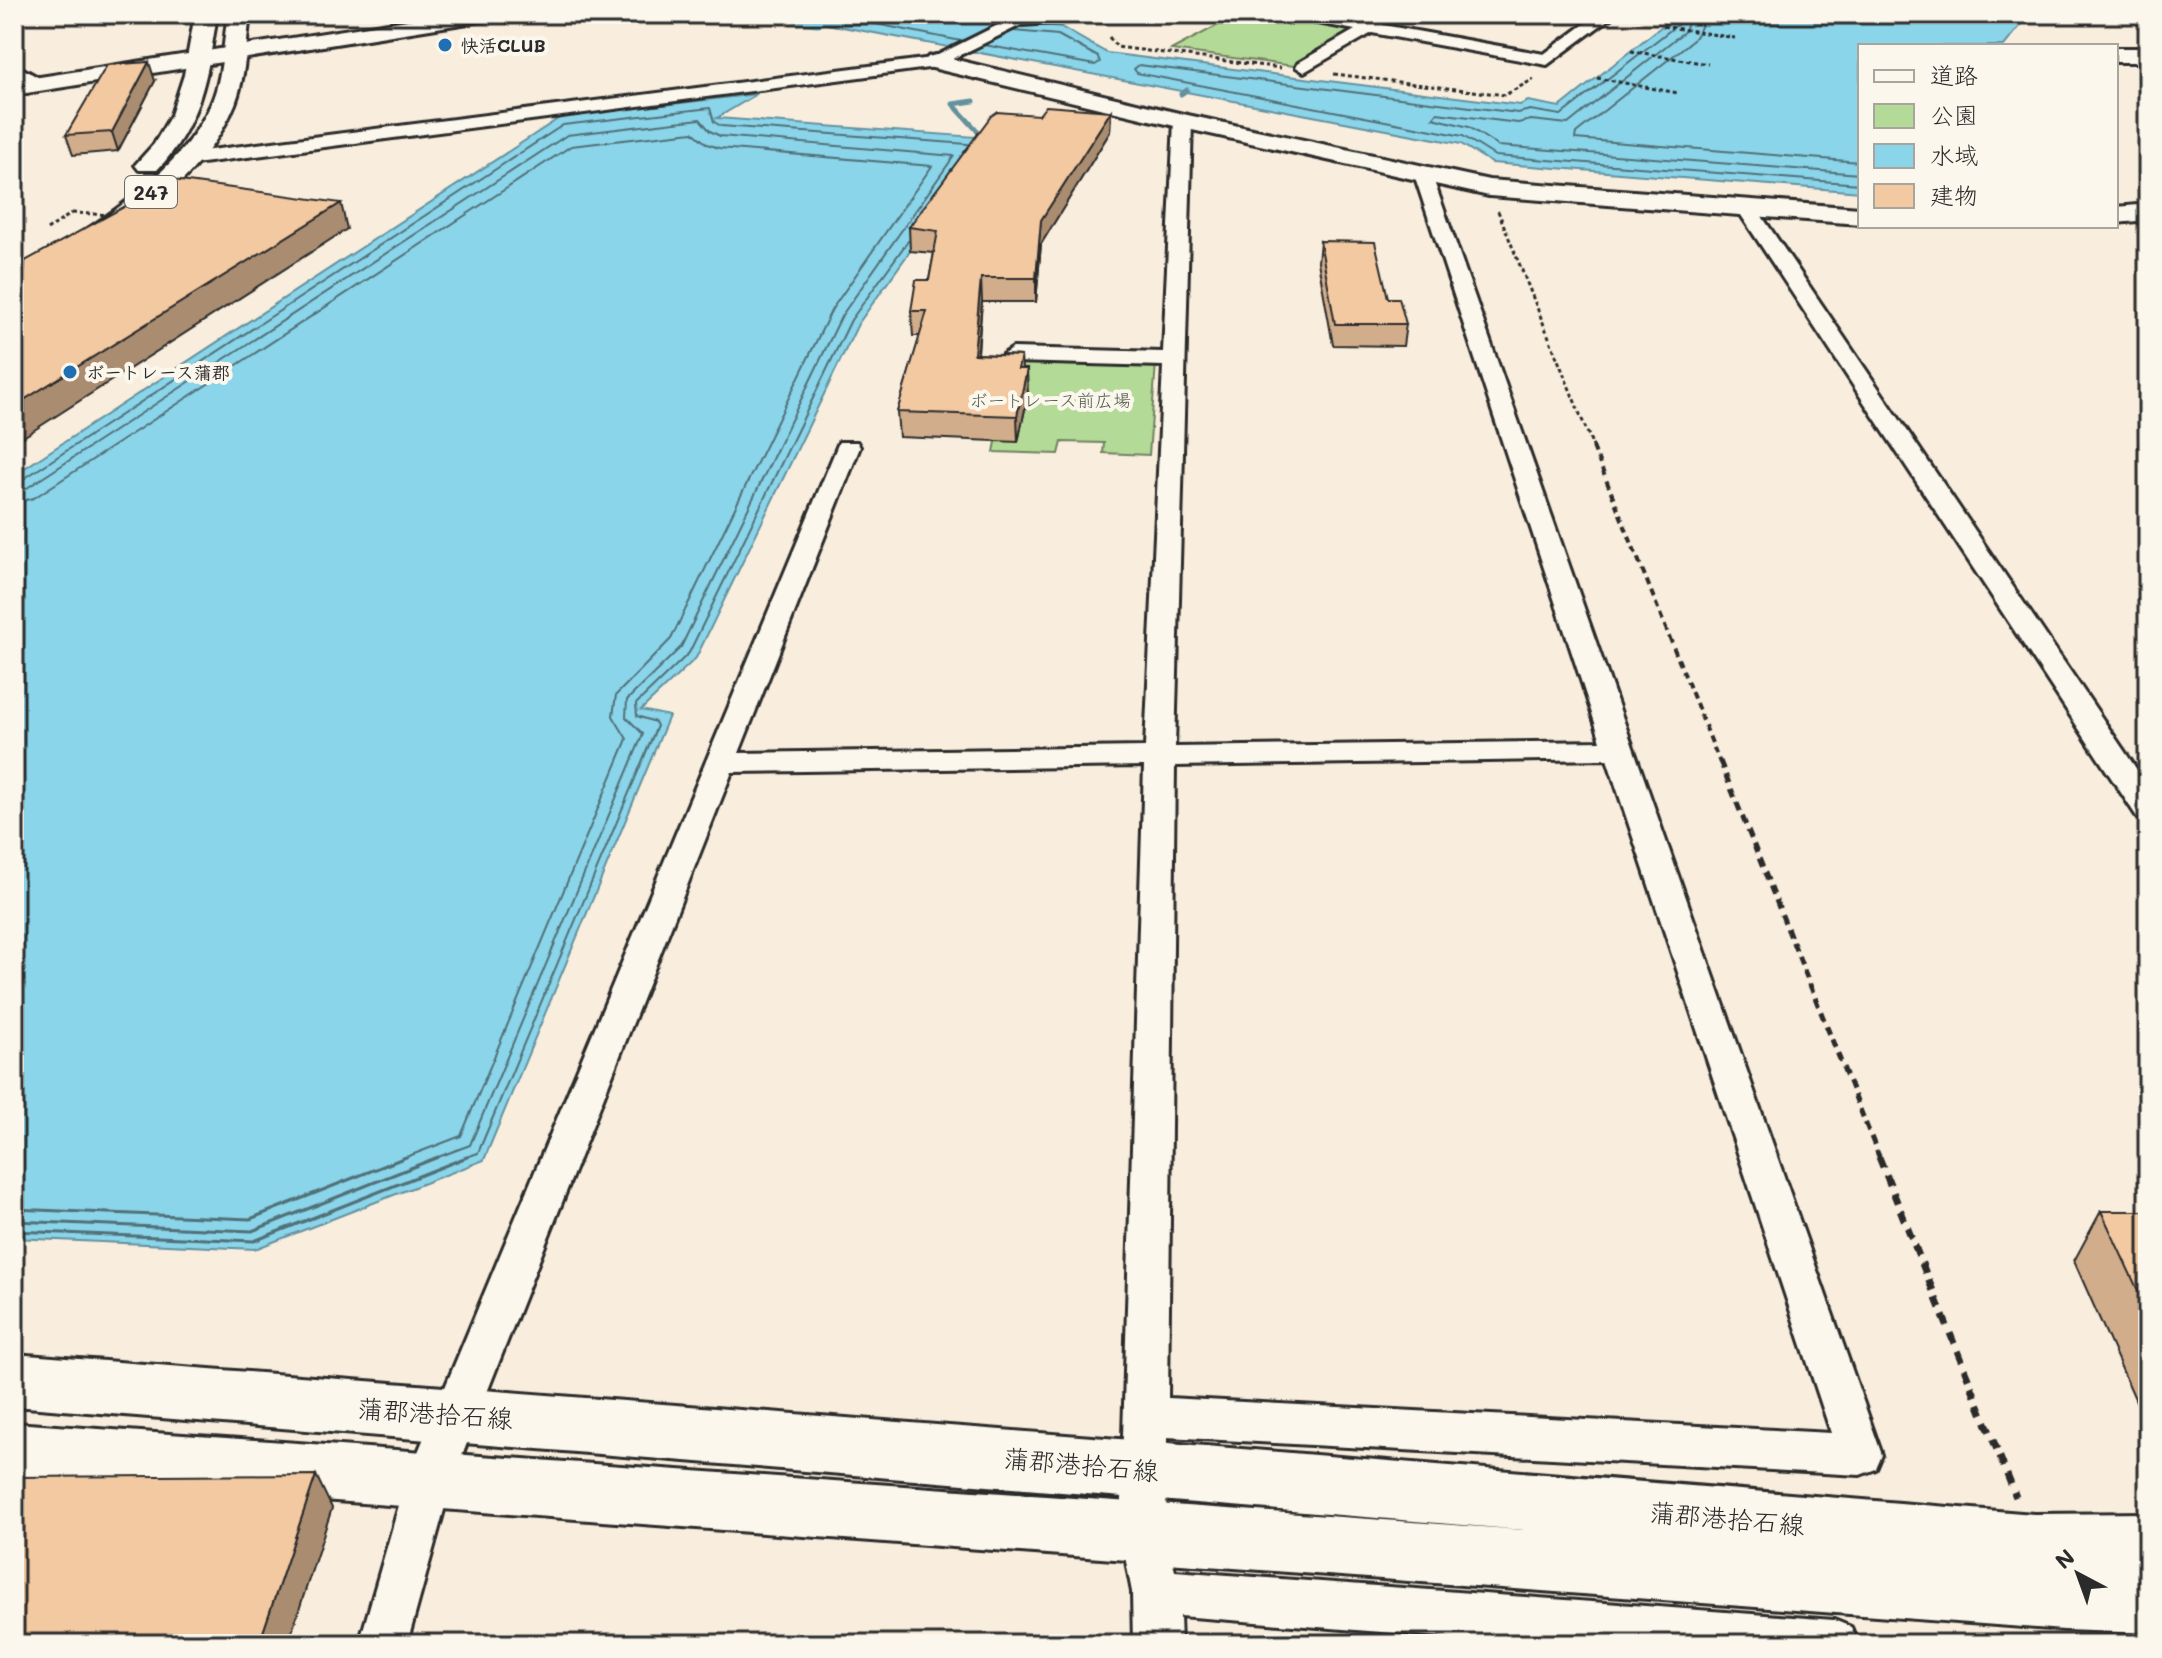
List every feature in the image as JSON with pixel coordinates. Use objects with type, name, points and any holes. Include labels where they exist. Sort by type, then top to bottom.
[{"type":"main road","name":"247","points":[[14,263],[79,223],[153,161],[171,138],[188,106],[206,14]]},
{"type":"main road","name":"247","points":[[14,286],[110,225],[187,159],[208,134],[223,102],[239,14]]},
{"type":"main road","points":[[25,86],[487,14]]},
{"type":"main road","points":[[2118,55],[2148,55]]},
{"type":"main road","points":[[945,58],[1183,121],[1489,188],[1858,216]]},
{"type":"main road","points":[[2118,215],[2148,212]]},
{"type":"main road","name":"蒲郡港拾石線","points":[[14,1380],[456,1414],[1145,1442],[2034,1544],[2148,1543]]},
{"type":"main road","points":[[14,1450],[2064,1599],[2148,1602]]},
{"type":"street","points":[[187,159],[945,58],[1018,20],[1121,14]]},
{"type":"street","points":[[1296,14],[1547,60],[1608,14]]},
{"type":"street","points":[[1296,68],[1390,14]]},
{"type":"street","points":[[14,69],[25,86]]},
{"type":"street","points":[[1157,1644],[1156,1592],[1143,1531],[1160,755],[1183,121]]},
{"type":"street","points":[[1145,1442],[1860,1455],[1423,174]]},
{"type":"street","points":[[1747,209],[2148,810]]},
{"type":"street","points":[[1013,355],[1173,359]]},
{"type":"street","points":[[383,1644],[429,1481],[848,447]]},
{"type":"street","points":[[719,763],[1619,750]]},
{"type":"street","points":[[1156,1592],[1834,1644]]},
{"type":"path","points":[[1095,16],[1117,47],[1296,68]]},
{"type":"path","points":[[1663,26],[1735,38]]},
{"type":"path","points":[[1631,51],[1708,64]]},
{"type":"path","points":[[1334,74],[1505,95],[1520,90],[1543,73]]},
{"type":"path","points":[[1597,78],[1678,93]]},
{"type":"path","points":[[1489,188],[2034,1544]]},
{"type":"path","points":[[47,230],[72,213],[127,215]]},
{"type":"green space","points":[[1239,14],[1275,14],[1347,27],[1352,31],[1294,66],[1171,50]]},
{"type":"green space","name":"ボートレース前広場","points":[[1013,355],[1156,363],[1149,455],[1103,453],[1104,443],[1062,442],[1059,454],[994,452]]},
{"type":"water","points":[[824,14],[921,14],[1061,27],[1107,53],[1520,105],[1528,101],[1560,107],[1677,14],[2030,14],[2006,44],[1858,44],[1858,192],[1492,163],[1461,144],[811,21]]},
{"type":"water","name":"ボートレース蒲郡","points":[[757,94],[717,118],[991,138],[858,324],[696,658],[641,710],[669,716],[484,1160],[255,1249],[14,1238],[14,475],[561,117]]},
{"type":"building","points":[[149,62],[112,132],[66,135],[107,65]]},
{"type":"building","points":[[1046,106],[1111,111],[1041,220],[1036,278],[981,278],[974,354],[1021,356],[1018,369],[1027,369],[1017,416],[897,412],[927,311],[911,311],[916,280],[929,280],[938,231],[909,227],[991,116],[997,112],[1039,115]]},
{"type":"building","name":"ボートレース蒲郡","points":[[173,180],[341,203],[14,406],[14,288],[23,288],[25,261]]},
{"type":"building","points":[[1320,241],[1375,242],[1388,298],[1399,298],[1406,324],[1335,324]]},
{"type":"building","points":[[2101,1211],[2148,1211],[2148,1312]]},
{"type":"building","points":[[316,1475],[259,1644],[14,1644],[14,1477]]},
{"type":"waterway","points":[[794,14],[817,18]]},
{"type":"waterway","points":[[1181,94],[1187,90]]},
{"type":"waterway","points":[[974,101],[953,104],[983,137],[979,140]]},
{"type":"place","name":"快活CLUB","points":[[445,45]]},
{"type":"place","name":"ボートレース蒲郡","points":[[70,372]]}]
